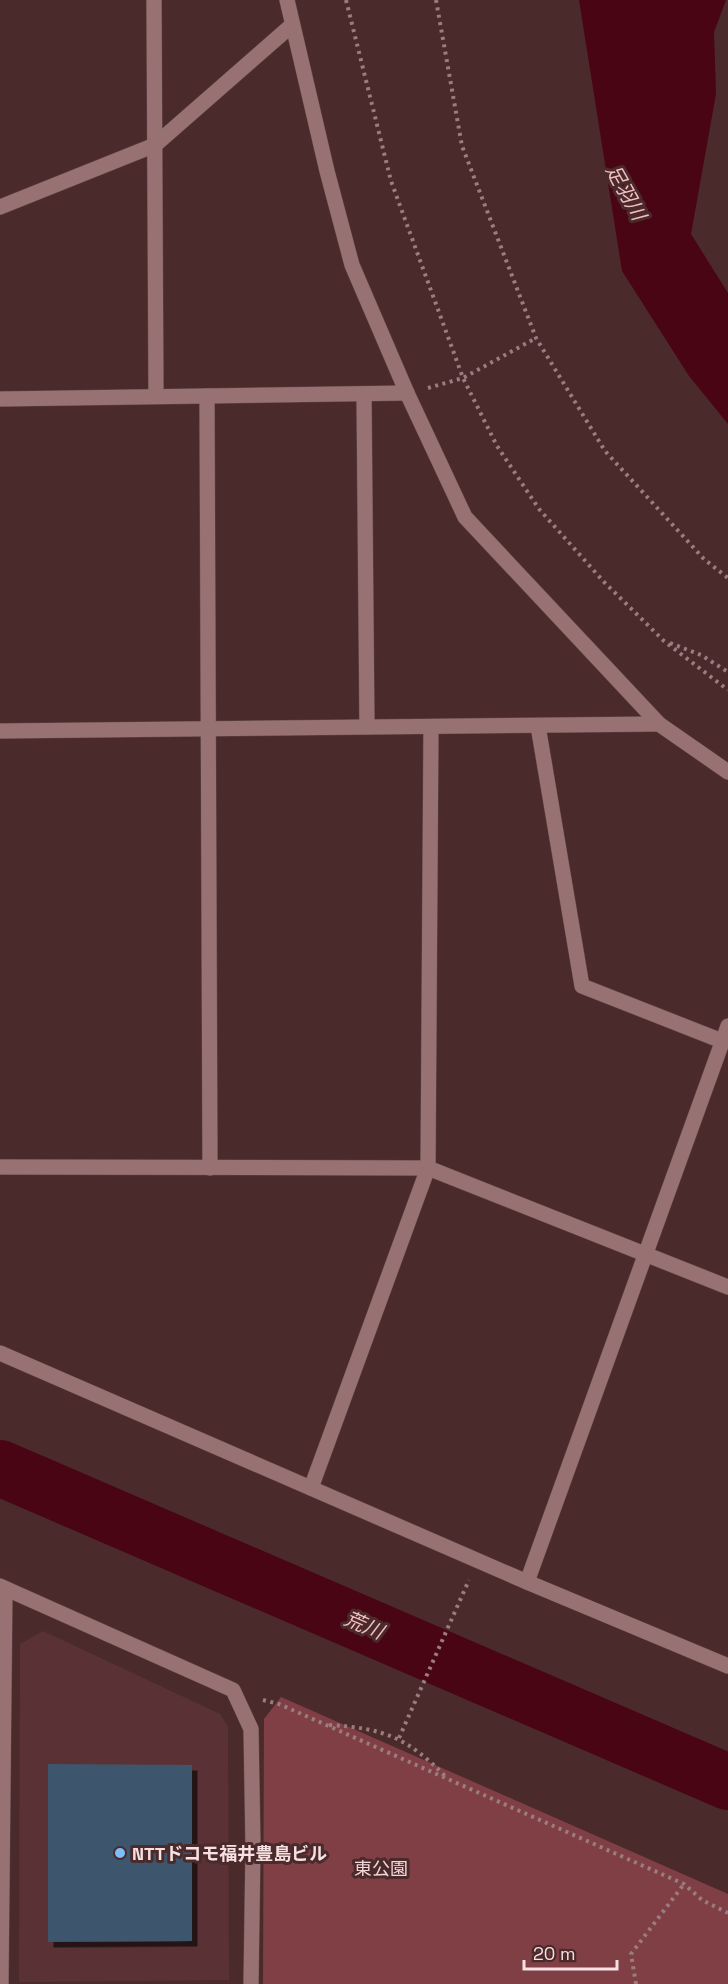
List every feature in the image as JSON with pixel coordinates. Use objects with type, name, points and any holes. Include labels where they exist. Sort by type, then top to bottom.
[{"type":"street","points":[[154,0],[156,396]]},
{"type":"street","points":[[288,0],[327,171],[352,265],[407,393],[465,517],[659,724],[728,771]]},
{"type":"street","points":[[0,207],[155,145],[292,25]]},
{"type":"street","points":[[0,399],[407,393]]},
{"type":"street","points":[[364,394],[367,727]]},
{"type":"street","points":[[207,396],[210,1168]]},
{"type":"street","points":[[0,731],[659,724]]},
{"type":"street","points":[[538,726],[582,986],[722,1041]]},
{"type":"street","points":[[311,1488],[428,1168],[431,727]]},
{"type":"street","points":[[527,1582],[728,1026]]},
{"type":"street","points":[[0,1167],[428,1168],[728,1287]]},
{"type":"street","points":[[0,1353],[527,1582],[728,1666]]},
{"type":"street","points":[[1,1984],[3,1587],[233,1690],[251,1729],[253,1846],[251,1984]]},
{"type":"path","points":[[346,0],[391,181],[463,378],[497,447],[538,509],[603,582],[664,641],[728,690]]},
{"type":"path","points":[[436,0],[462,146],[536,338],[605,451],[704,560],[728,578]]},
{"type":"path","points":[[407,393],[463,378],[536,338]]},
{"type":"path","points":[[664,641],[701,656],[728,672]]},
{"type":"path","points":[[399,1738],[470,1579]]},
{"type":"path","points":[[233,1690],[279,1704],[684,1884],[702,1900],[728,1913]]},
{"type":"path","points":[[325,1725],[361,1727],[399,1738],[429,1760],[449,1780]]},
{"type":"path","points":[[636,1984],[631,1954],[684,1884]]},
{"type":"shaded area","points":[[43,1631],[220,1714],[228,1727],[229,1980],[19,1982],[20,1644]]},
{"type":"green space","name":"東公園","points":[[281,1697],[728,1894],[728,1984],[263,1984],[264,1719]]},
{"type":"water","name":"足羽川","points":[[579,0],[726,0],[714,32],[716,94],[691,234],[728,293],[728,424],[689,376],[622,271]]},
{"type":"building","name":"NTTドコモ福井豊島ビル","points":[[48,1764],[192,1765],[192,1941],[48,1942]]},
{"type":"waterway","name":"荒川","points":[[0,1468],[728,1782]]},
{"type":"place","name":"NTTドコモ福井豊島ビル","points":[[120,1853]]}]
